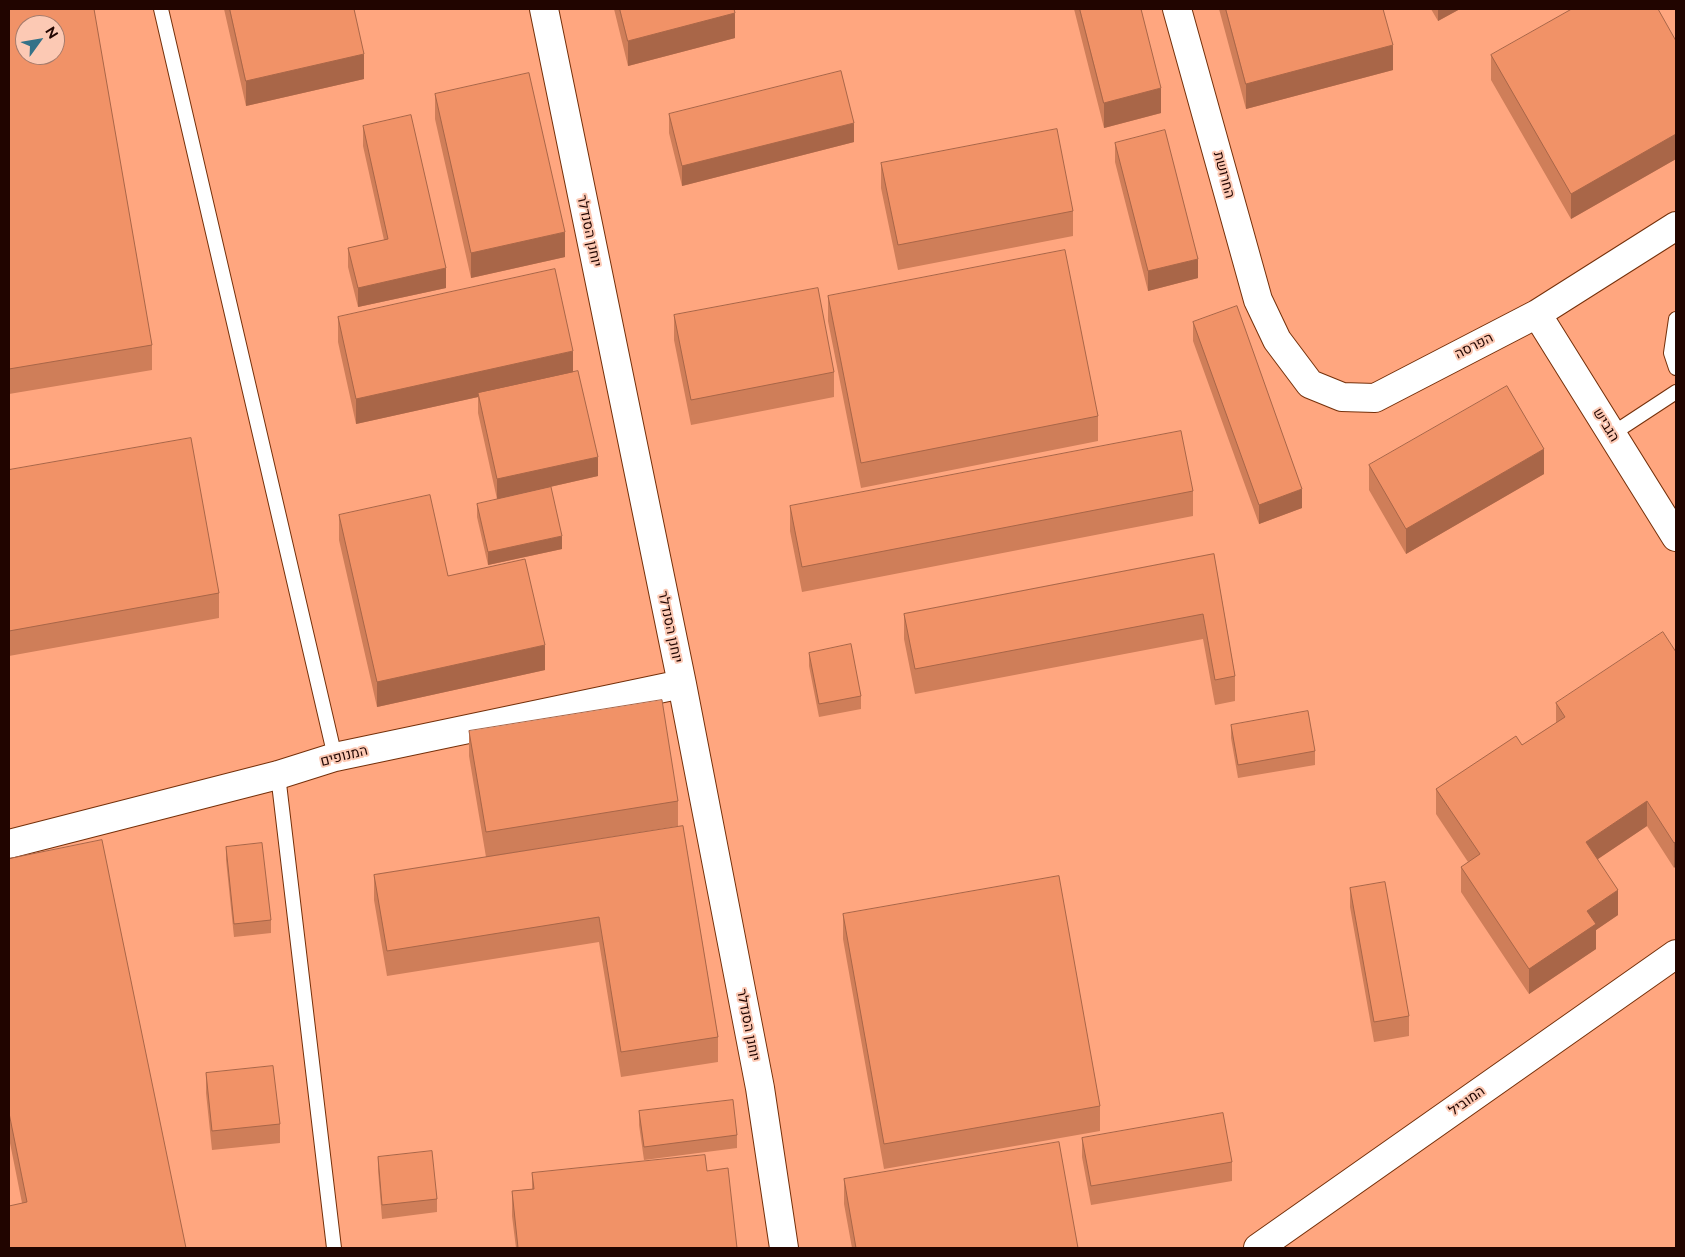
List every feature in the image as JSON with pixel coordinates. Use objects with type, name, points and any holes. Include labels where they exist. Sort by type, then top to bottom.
[{"type":"street","name":"יוחנן הסנדלר","points":[[544,9],[682,684],[760,1088],[784,1248]]},
{"type":"street","name":"החרושת","points":[[1178,9],[1258,300],[1277,340]]},
{"type":"street","name":"הפרסה","points":[[1277,340],[1310,384],[1342,397],[1375,398],[1537,314],[1676,226]]},
{"type":"street","name":"הגביש","points":[[1537,314],[1676,537]]},
{"type":"street","name":"המנופים","points":[[9,844],[278,775],[335,757],[682,684]]},
{"type":"street","name":"המוביל","points":[[1258,1248],[1676,954]]},
{"type":"lane","points":[[161,9],[335,757]]},
{"type":"lane","points":[[1676,320],[1671,353],[1676,368]]},
{"type":"lane","points":[[1612,434],[1676,392]]},
{"type":"lane","points":[[278,775],[334,1248]]},
{"type":"shaded area","points":[[9,9],[1676,9],[1676,1248],[9,1248]]},
{"type":"building","points":[[9,9],[94,9],[152,345],[9,369]]},
{"type":"building","points":[[230,9],[354,9],[364,54],[246,81]]},
{"type":"building","points":[[620,9],[734,9],[735,13],[628,41]]},
{"type":"building","points":[[1080,9],[1141,9],[1161,88],[1104,103]]},
{"type":"building","points":[[1226,9],[1383,9],[1393,45],[1246,84]]},
{"type":"building","points":[[1572,9],[1658,9],[1676,41],[1676,134],[1571,194],[1491,55]]},
{"type":"building","points":[[841,71],[854,123],[682,166],[669,114]]},
{"type":"building","points":[[529,73],[565,232],[471,253],[435,94]]},
{"type":"building","points":[[411,115],[446,268],[358,288],[348,248],[388,239],[363,126]]},
{"type":"building","points":[[1057,129],[1073,211],[898,245],[881,163]]},
{"type":"building","points":[[1165,130],[1198,259],[1148,271],[1115,143]]},
{"type":"building","points":[[1065,250],[1098,416],[861,463],[828,296]]},
{"type":"building","points":[[555,269],[573,351],[356,399],[338,317]]},
{"type":"building","points":[[818,288],[834,372],[691,400],[674,315]]},
{"type":"building","points":[[1237,306],[1302,489],[1259,505],[1193,322]]},
{"type":"building","points":[[578,371],[598,457],[497,479],[478,393]]},
{"type":"building","points":[[1507,386],[1544,449],[1406,529],[1369,465]]},
{"type":"building","points":[[1181,431],[1193,491],[802,567],[790,506]]},
{"type":"building","points":[[191,438],[219,593],[9,631],[9,470]]},
{"type":"building","points":[[551,487],[562,536],[488,552],[477,504]]},
{"type":"building","points":[[430,495],[448,576],[525,559],[545,645],[377,682],[339,515]]},
{"type":"building","points":[[1214,554],[1235,676],[1215,680],[1203,614],[915,669],[904,614]]},
{"type":"building","points":[[1663,632],[1676,652],[1676,841],[1674,843],[1647,801],[1586,842],[1618,890],[1587,911],[1596,924],[1529,969],[1461,867],[1480,854],[1436,789],[1516,736],[1522,745],[1565,717],[1556,703]]},
{"type":"building","points":[[851,644],[861,696],[819,704],[809,653]]},
{"type":"building","points":[[662,700],[678,801],[486,832],[469,731]]},
{"type":"building","points":[[1308,711],[1315,751],[1238,765],[1231,725]]},
{"type":"building","points":[[683,826],[718,1037],[621,1052],[599,917],[387,951],[374,875]]},
{"type":"building","points":[[102,840],[186,1248],[9,1248],[9,1206],[27,1202],[9,1113],[9,859]]},
{"type":"building","points":[[262,843],[271,920],[234,924],[226,847]]},
{"type":"building","points":[[1059,876],[1100,1106],[884,1144],[843,914]]},
{"type":"building","points":[[1385,882],[1409,1016],[1374,1022],[1350,888]]},
{"type":"building","points":[[273,1066],[280,1124],[212,1131],[206,1073]]},
{"type":"building","points":[[733,1100],[737,1135],[644,1147],[639,1111]]},
{"type":"building","points":[[1223,1113],[1232,1162],[1091,1186],[1082,1138]]},
{"type":"building","points":[[1059,1142],[1078,1248],[856,1248],[844,1179]]},
{"type":"building","points":[[432,1151],[437,1199],[382,1205],[378,1157]]},
{"type":"building","points":[[705,1155],[707,1171],[728,1168],[737,1248],[518,1248],[512,1191],[534,1189],[532,1173]]}]
